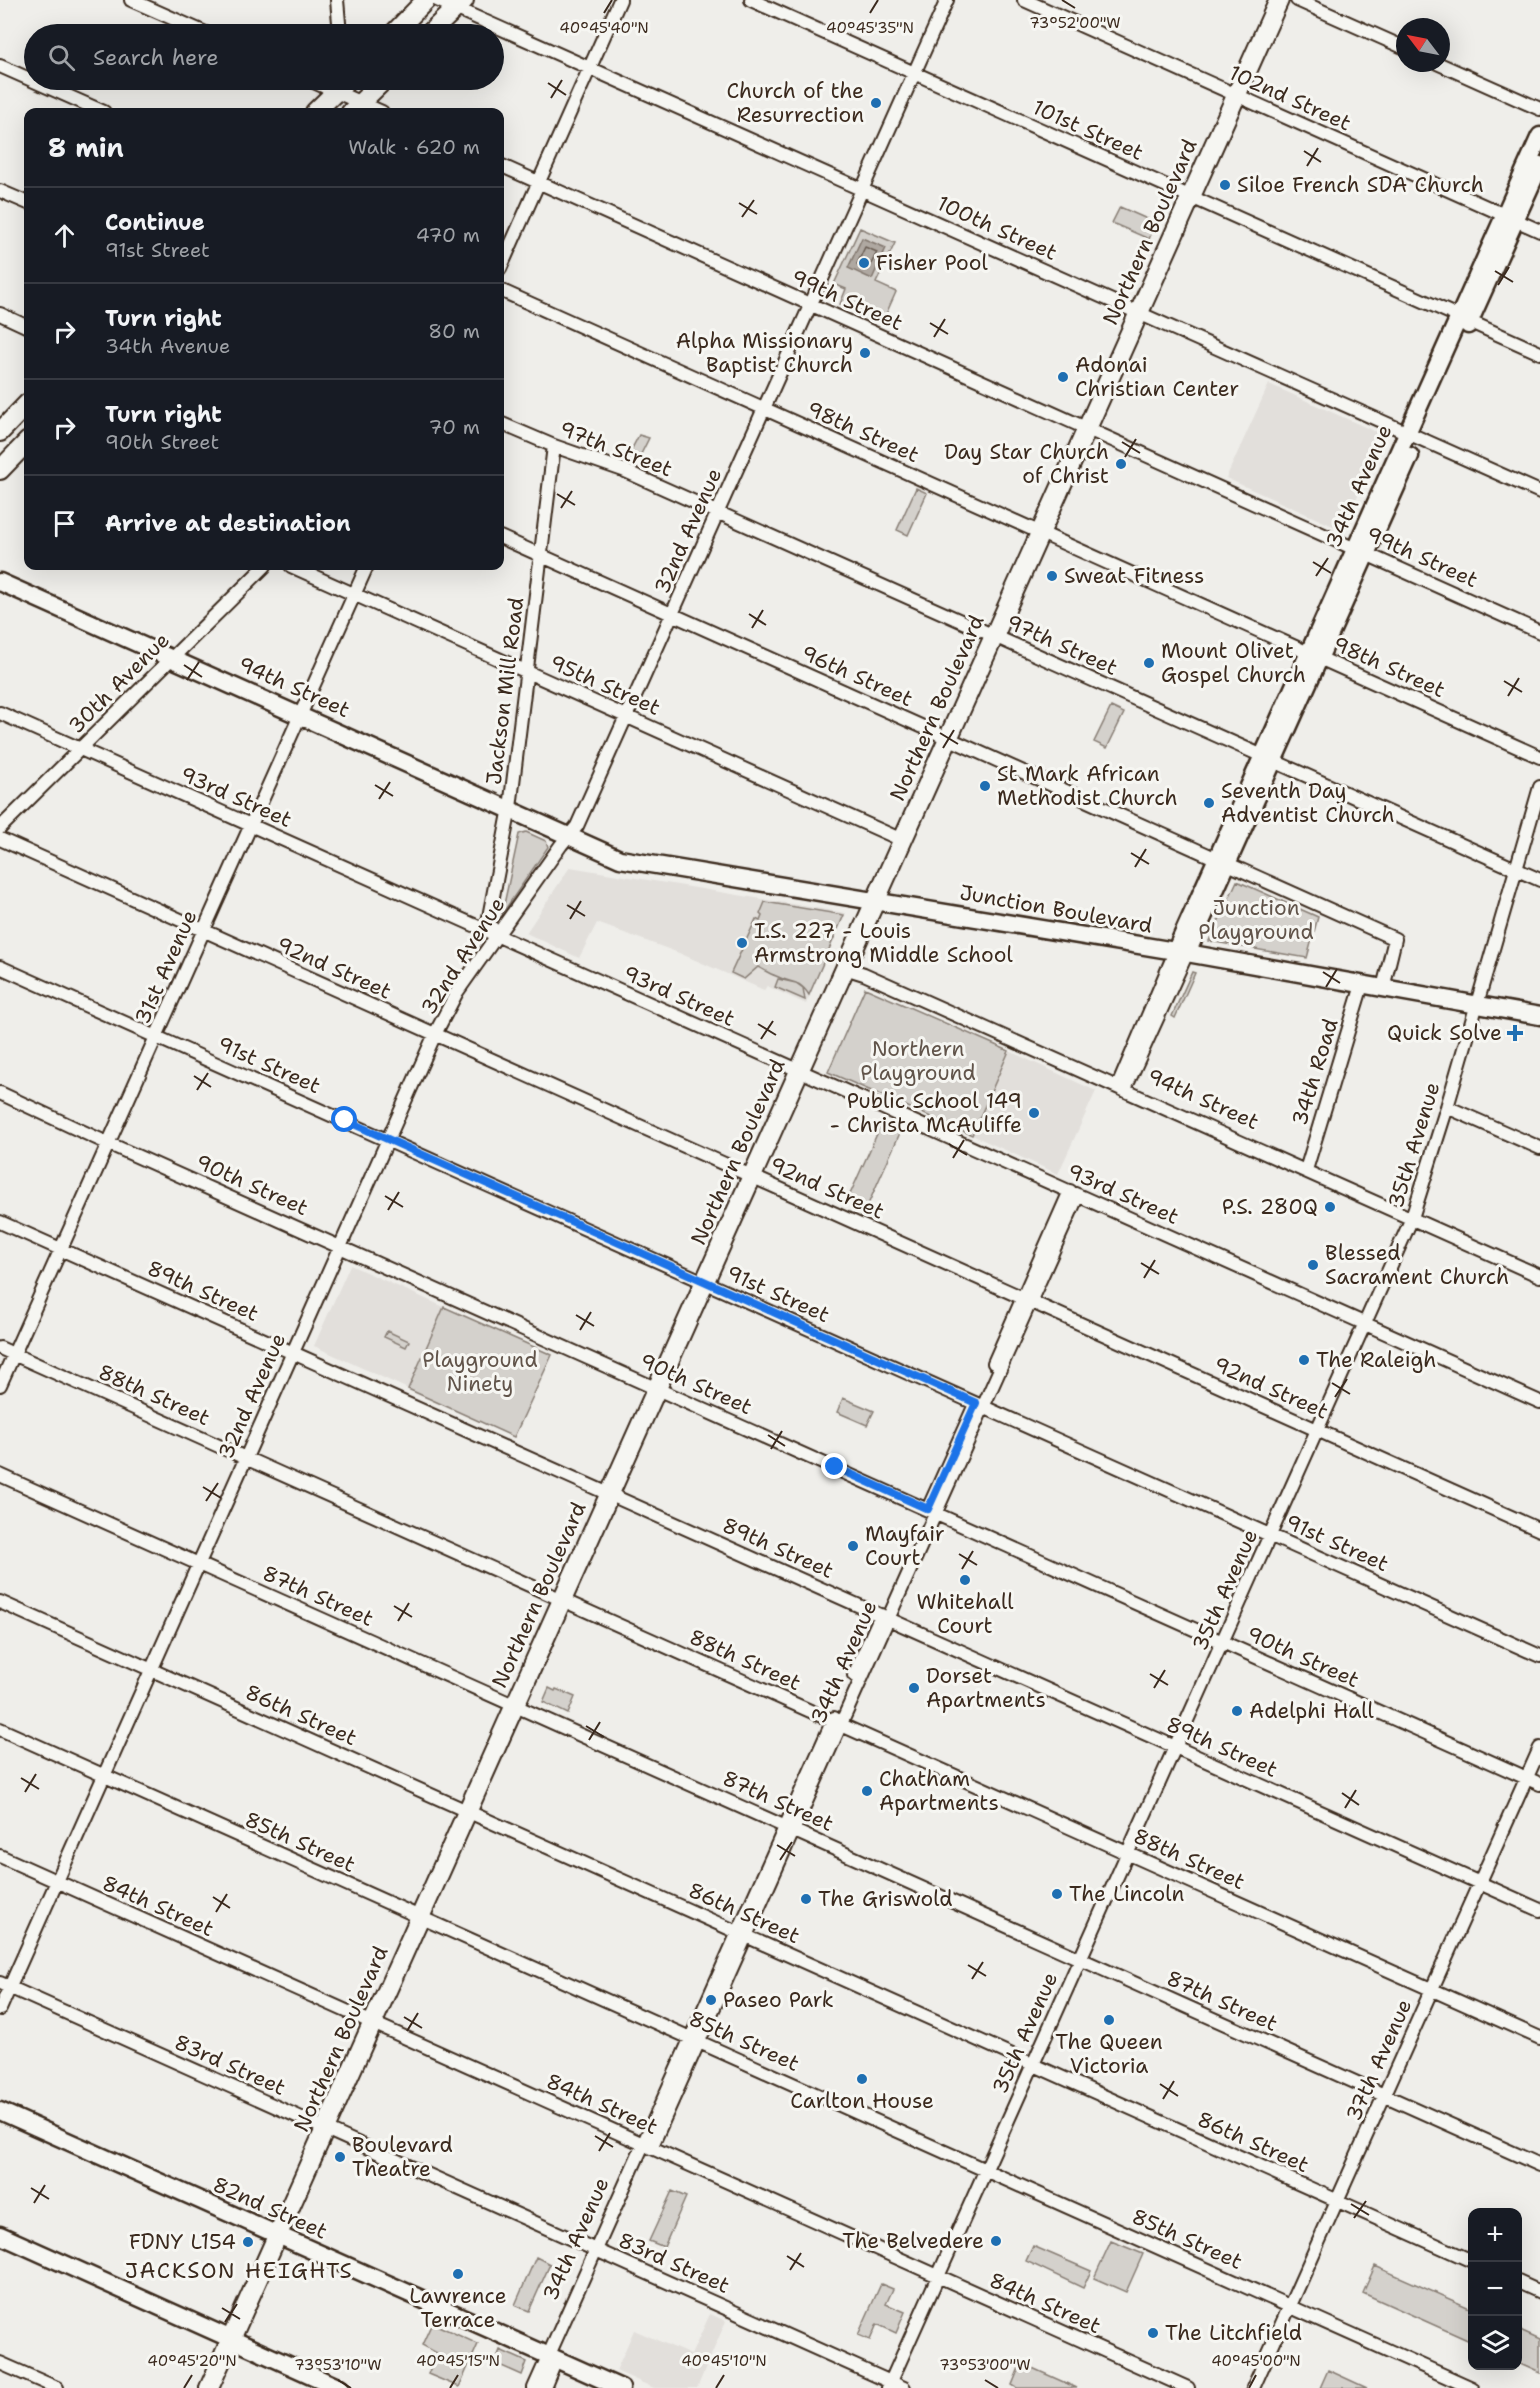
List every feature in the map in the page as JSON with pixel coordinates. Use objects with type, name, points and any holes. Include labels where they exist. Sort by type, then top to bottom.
[{"type":"main road","points":[[403,24],[426,0]]},
{"type":"main road","name":"Northern Boulevard","points":[[209,2388],[1279,0]]},
{"type":"main road","points":[[439,24],[459,4]]},
{"type":"main road","points":[[321,108],[346,92]]},
{"type":"main road","points":[[0,432],[24,408]]},
{"type":"main road","points":[[0,470],[24,449]]},
{"type":"street","points":[[131,0],[185,24]]},
{"type":"street","points":[[337,0],[338,24]]},
{"type":"street","name":"100th Street","points":[[437,0],[459,4],[501,24]]},
{"type":"street","points":[[504,260],[620,0]]},
{"type":"street","name":"101st Street","points":[[751,0],[1540,353]]},
{"type":"street","name":"32nd Avenue","points":[[0,2009],[4,1985],[56,1882],[435,1034],[457,992],[577,826],[947,0]]},
{"type":"street","name":"102nd Street","points":[[1024,0],[1540,231]]},
{"type":"street","points":[[1297,0],[1396,44]]},
{"type":"street","name":"100th Street","points":[[504,26],[590,67],[1540,492]]},
{"type":"street","points":[[0,66],[24,77]]},
{"type":"street","points":[[1450,69],[1540,109]]},
{"type":"street","points":[[54,90],[95,108]]},
{"type":"street","points":[[346,92],[375,108]]},
{"type":"street","name":"34th Avenue","points":[[1121,1087],[1510,218],[1540,136]]},
{"type":"street","name":"34th Avenue","points":[[1510,218],[1540,165]]},
{"type":"street","name":"99th Street","points":[[504,167],[1540,632]]},
{"type":"street","points":[[0,191],[24,201]]},
{"type":"street","name":"98th Street","points":[[504,292],[1540,757]]},
{"type":"street","points":[[0,314],[24,324]]},
{"type":"street","name":"97th Street","points":[[504,425],[554,446],[623,470],[1540,880]]},
{"type":"street","name":"Jackson Mill Road","points":[[498,936],[488,922],[510,808],[554,446]]},
{"type":"street","name":"96th Street","points":[[504,539],[1395,939],[1383,988]]},
{"type":"street","name":"30th Avenue","points":[[0,828],[261,570]]},
{"type":"street","name":"95th Street","points":[[300,570],[902,840]]},
{"type":"street","name":"31st Avenue","points":[[0,1384],[365,570]]},
{"type":"street","name":"94th Street","points":[[0,582],[569,836]]},
{"type":"street","name":"93rd Street","points":[[0,712],[1540,1402]]},
{"type":"street","name":"35th Avenue","points":[[890,2385],[1079,1958],[1412,1218],[1447,1107],[1540,787]]},
{"type":"street","name":"Junction Boulevard","points":[[569,836],[620,859],[1181,952],[1540,1016]]},
{"type":"street","name":"92nd Street","points":[[0,839],[1540,1530]]},
{"type":"street","name":"91st Street","points":[[0,967],[1540,1656]]},
{"type":"street","name":"94th Street","points":[[845,968],[864,974],[1121,1087],[1540,1276]]},
{"type":"street","name":"34th Road","points":[[1306,1170],[1362,985]]},
{"type":"street","name":"90th Street","points":[[0,1093],[1540,1784]]},
{"type":"street","points":[[1447,1107],[1540,1148]]},
{"type":"street","name":"34th Avenue","points":[[544,2388],[553,2358],[596,2250],[695,2040],[1074,1193]]},
{"type":"street","name":"89th Street","points":[[0,1222],[1540,1910]]},
{"type":"street","name":"88th Street","points":[[0,1348],[1540,2038]]},
{"type":"street","name":"87th Street","points":[[0,1475],[1540,2165]]},
{"type":"street","name":"86th Street","points":[[0,1602],[1468,2259]]},
{"type":"street","name":"85th Street","points":[[0,1729],[1472,2388]]},
{"type":"street","name":"37th Avenue","points":[[1253,2388],[1540,1748]]},
{"type":"street","name":"84th Street","points":[[0,1856],[1188,2388]]},
{"type":"street","name":"83rd Street","points":[[4,1985],[596,2250],[890,2385],[904,2388]]},
{"type":"street","name":"82nd Street","points":[[0,2111],[621,2388]]},
{"type":"street","points":[[0,2235],[340,2388]]},
{"type":"street","points":[[1522,2284],[1540,2292]]},
{"type":"street","name":"34th Avenue","points":[[534,2388],[553,2358]]},
{"type":"street","points":[[0,2363],[57,2388]]},
{"type":"shaded area","points":[[1269,384],[1385,436],[1342,530],[1226,478]]},
{"type":"shaded area","name":"I.S. 227 - Louis Armstrong Middle School","points":[[570,867],[846,913],[806,1004],[767,986],[764,990],[679,953],[597,923],[579,958],[526,933]]},
{"type":"shaded area","name":"Public School 149 - Christa McAuliffe","points":[[1009,1051],[1096,1091],[1058,1174],[972,1135]]},
{"type":"shaded area","points":[[350,1265],[444,1307],[408,1389],[314,1346]]},
{"type":"shaded area","points":[[710,2314],[726,2321],[697,2388],[654,2388],[616,2371],[634,2330],[691,2355]]},
{"type":"green space","points":[[1120,207],[1156,223],[1149,239],[1112,223]]},
{"type":"green space","name":"Fisher Pool","points":[[860,228],[895,243],[876,283],[896,292],[882,323],[840,304],[846,289],[834,284]]},
{"type":"green space","points":[[639,435],[649,438],[638,460],[628,456]]},
{"type":"green space","points":[[916,488],[927,493],[908,535],[897,530]]},
{"type":"green space","points":[[1111,707],[1124,713],[1107,748],[1094,742]]},
{"type":"green space","points":[[526,832],[546,841],[548,847],[502,914],[519,834]]},
{"type":"green space","name":"Junction Playground","points":[[1237,881],[1318,917],[1307,958],[1209,941]]},
{"type":"green space","points":[[765,902],[844,915],[809,995],[798,984],[758,967],[744,979],[731,973],[756,919],[760,921]]},
{"type":"green space","points":[[1192,972],[1195,973],[1175,1018],[1172,1016]]},
{"type":"green space","points":[[778,979],[796,983],[803,988],[805,1000],[775,987]]},
{"type":"green space","name":"Northern Playground","points":[[865,988],[1009,1051],[972,1135],[828,1072]]},
{"type":"green space","points":[[881,1125],[900,1133],[866,1209],[847,1201]]},
{"type":"green space","name":"Playground Ninety","points":[[444,1307],[552,1355],[514,1437],[408,1389]]},
{"type":"green space","points":[[387,1331],[409,1341],[406,1347],[384,1337]]},
{"type":"green space","points":[[843,1398],[874,1411],[867,1425],[837,1412]]},
{"type":"green space","points":[[549,1688],[575,1697],[568,1714],[543,1702]]},
{"type":"green space","points":[[672,2191],[686,2197],[664,2247],[649,2241]]},
{"type":"green space","points":[[1111,2241],[1143,2254],[1126,2292],[1094,2278]]},
{"type":"green space","points":[[1033,2246],[1091,2271],[1083,2288],[1026,2261]]},
{"type":"green space","points":[[536,2257],[550,2264],[529,2311],[515,2305]]},
{"type":"green space","points":[[1375,2266],[1468,2307],[1468,2340],[1363,2293]]},
{"type":"green space","points":[[881,2284],[893,2289],[886,2304],[905,2312],[896,2333],[877,2324],[870,2340],[858,2335]]},
{"type":"green space","points":[[432,2323],[478,2344],[459,2387],[428,2374],[437,2353],[422,2345]]},
{"type":"green space","points":[[1522,2331],[1540,2339],[1540,2373],[1522,2365]]},
{"type":"green space","points":[[500,2350],[527,2362],[522,2375],[495,2363]]},
{"type":"green space","points":[[1021,2363],[1077,2388],[1017,2388],[1012,2385]]},
{"type":"green space","points":[[1328,2370],[1367,2388],[1320,2388]]},
{"type":"water","points":[[862,238],[886,248],[872,279],[848,268]]},
{"type":"place","name":"Church of the Resurrection","points":[[876,103]]},
{"type":"place","name":"Siloe French SDA Church","points":[[1225,185]]},
{"type":"place","name":"Fisher Pool","points":[[864,263]]},
{"type":"place","name":"Alpha Missionary Baptist Church","points":[[865,353]]},
{"type":"place","name":"Adonai Christian Center","points":[[1063,377]]},
{"type":"place","name":"Day Star Church of Christ","points":[[1121,464]]},
{"type":"place","name":"Sweat Fitness","points":[[1052,576]]},
{"type":"place","name":"Mount Olivet Gospel Church","points":[[1149,663]]},
{"type":"place","name":"St Mark African Methodist Church","points":[[985,786]]},
{"type":"place","name":"Seventh Day Adventist Church","points":[[1209,803]]},
{"type":"place","name":"I.S. 227 - Louis Armstrong Middle School","points":[[742,943]]},
{"type":"place","name":"Quick Solve","points":[[1515,1033]]},
{"type":"place","name":"Public School 149 - Christa McAuliffe","points":[[1034,1113]]},
{"type":"place","name":"P.S. 280Q","points":[[1330,1207]]},
{"type":"place","name":"Blessed Sacrament Church","points":[[1313,1265]]},
{"type":"place","name":"The Raleigh","points":[[1304,1360]]},
{"type":"place","name":"Mayfair Court","points":[[853,1546]]},
{"type":"place","name":"Whitehall Court","points":[[965,1580]]},
{"type":"place","name":"Dorset Apartments","points":[[914,1688]]},
{"type":"place","name":"Adelphi Hall","points":[[1237,1711]]},
{"type":"place","name":"Chatham Apartments","points":[[867,1791]]},
{"type":"place","name":"The Lincoln","points":[[1057,1894]]},
{"type":"place","name":"The Griswold","points":[[806,1899]]},
{"type":"place","name":"Paseo Park","points":[[711,2000]]},
{"type":"place","name":"The Queen Victoria","points":[[1109,2020]]},
{"type":"place","name":"Carlton House","points":[[862,2079]]},
{"type":"place","name":"Boulevard Theatre","points":[[340,2157]]},
{"type":"place","name":"The Belvedere","points":[[996,2241]]},
{"type":"place","name":"FDNY L154","points":[[248,2242]]},
{"type":"place","name":"Lawrence Terrace","points":[[458,2274]]},
{"type":"place","name":"The Litchfield","points":[[1153,2333]]},
{"type":"district","name":"JACKSON HEIGHTS","points":[[239,2270]]},
{"type":"route","points":[[345,1120],[976,1403],[928,1509],[835,1467]]}]
